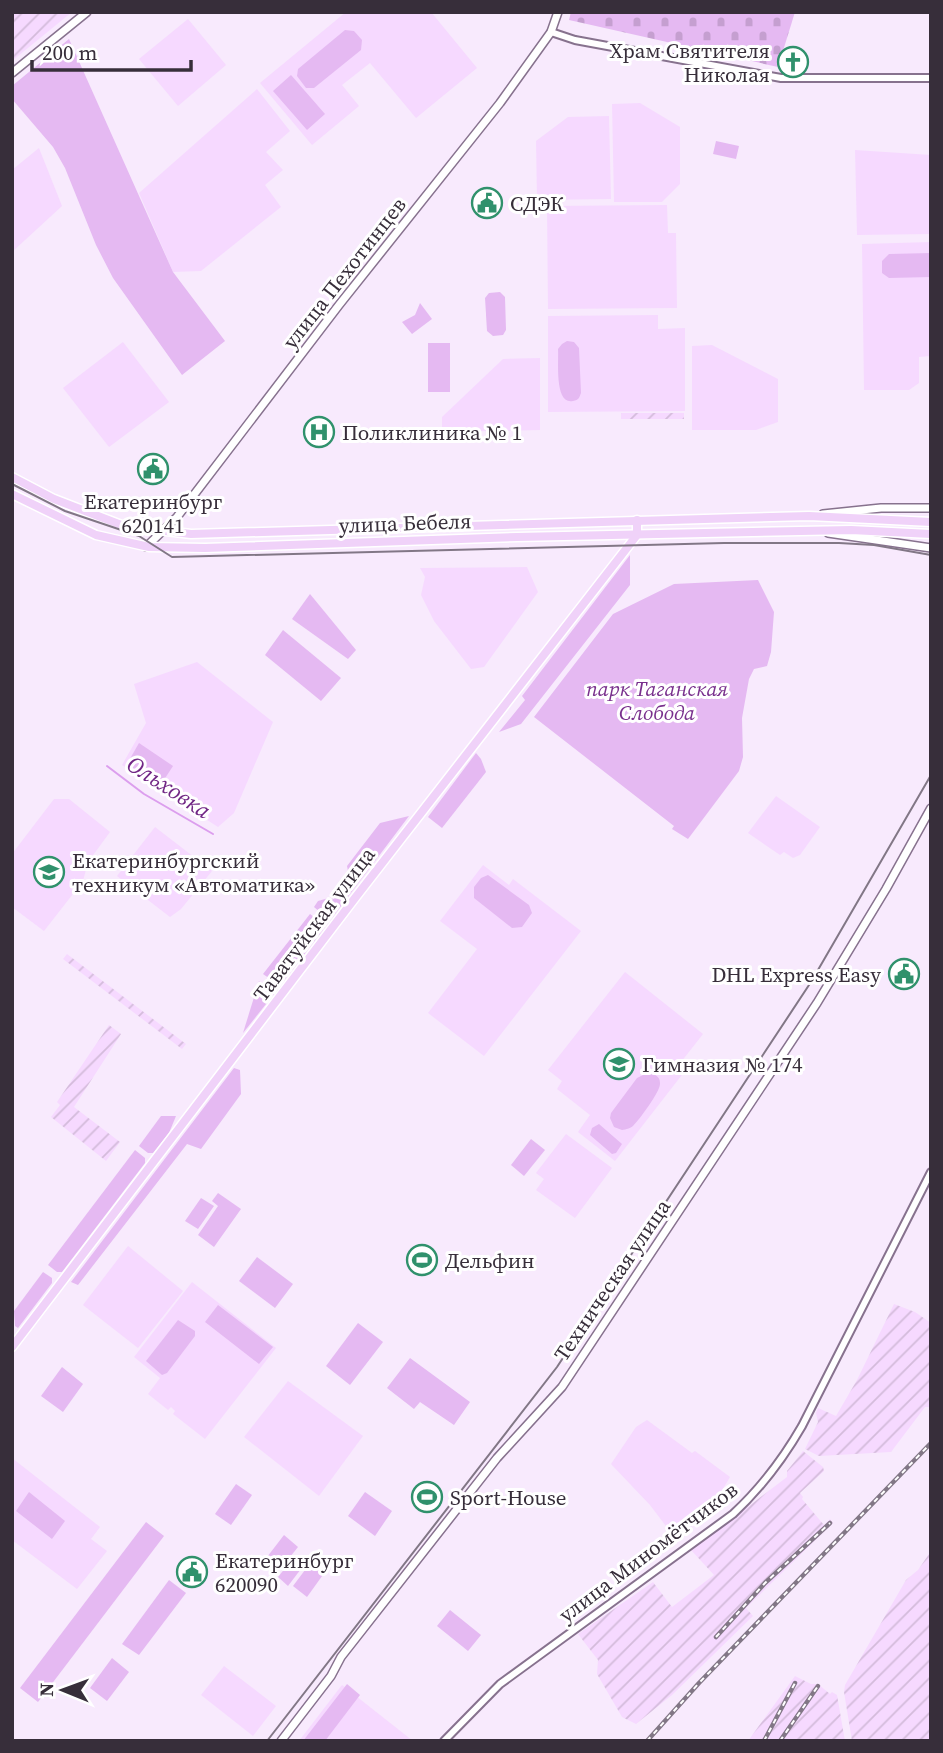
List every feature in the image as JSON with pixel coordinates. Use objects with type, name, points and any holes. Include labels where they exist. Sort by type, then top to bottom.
[{"type":"main road","points":[[12,73],[87,12]]},
{"type":"main road","name":"улица Пехотинцев","points":[[146,547],[163,532],[500,103],[551,32],[558,12]]},
{"type":"main road","name":"улица Бебеля","points":[[12,477],[54,499],[124,526],[191,534],[809,516],[931,522]]},
{"type":"main road","name":"улица Бебеля","points":[[12,494],[96,535],[146,547],[205,548],[851,530],[931,534]]},
{"type":"main road","name":"улица Бебеля","points":[[809,516],[881,508],[931,508]]},
{"type":"main road","points":[[637,520],[637,535]]},
{"type":"main road","name":"улица Бебеля","points":[[810,531],[931,548]]},
{"type":"main road","name":"Таватуйская улица","points":[[12,1348],[355,898],[637,535]]},
{"type":"main road","name":"Техническая улица","points":[[281,1741],[331,1676],[341,1657],[497,1458],[562,1387],[817,1003],[886,890],[930,811]]},
{"type":"street","points":[[551,32],[601,46],[781,78],[931,78]]},
{"type":"street","name":"улица Миномётчиков","points":[[444,1741],[500,1684],[733,1514],[761,1485],[782,1460],[802,1426],[931,1172]]},
{"type":"shaded area","points":[[12,12],[72,12],[12,61]]},
{"type":"shaded area","points":[[346,12],[431,12],[477,68],[416,118],[370,63],[342,85],[359,106],[312,145],[260,83]]},
{"type":"shaded area","points":[[188,19],[226,65],[178,106],[139,59]]},
{"type":"shaded area","points":[[257,89],[290,131],[266,152],[283,170],[265,185],[281,207],[201,271],[173,272],[139,193]]},
{"type":"shaded area","points":[[640,103],[680,127],[680,184],[662,202],[614,202],[612,104]]},
{"type":"shaded area","points":[[609,116],[611,199],[537,200],[536,141],[568,117]]},
{"type":"shaded area","points":[[39,148],[62,206],[12,252],[12,170]]},
{"type":"shaded area","points":[[855,150],[931,155],[931,234],[857,235]]},
{"type":"shaded area","points":[[667,205],[668,233],[676,233],[677,308],[548,309],[547,206]]},
{"type":"shaded area","points":[[931,242],[931,356],[919,357],[919,383],[909,390],[864,390],[862,244]]},
{"type":"shaded area","points":[[658,315],[658,329],[685,328],[685,411],[548,412],[548,316]]},
{"type":"shaded area","points":[[123,342],[169,402],[109,447],[63,388]]},
{"type":"shaded area","points":[[712,345],[778,379],[778,422],[756,430],[692,430],[692,346]]},
{"type":"shaded area","points":[[540,358],[540,430],[442,432],[442,417],[503,359]]},
{"type":"shaded area","points":[[621,413],[684,413],[684,419],[621,419]]},
{"type":"shaded area","points":[[527,567],[538,592],[484,667],[471,669],[434,621],[421,595],[425,577],[420,568]]},
{"type":"shaded area","points":[[197,662],[273,722],[234,813],[218,827],[122,765],[146,723],[134,684]]},
{"type":"shaded area","points":[[776,796],[820,827],[800,855],[793,858],[784,852],[780,855],[748,833]]},
{"type":"shaded area","name":"Екатеринбургский техникум «Автоматика»","points":[[54,799],[69,799],[110,832],[88,862],[83,881],[44,931],[12,907],[12,854]]},
{"type":"shaded area","points":[[155,827],[212,871],[181,909],[170,917],[117,876]]},
{"type":"shaded area","points":[[483,865],[509,885],[513,879],[581,931],[484,1056],[428,1013],[477,949],[440,921]]},
{"type":"shaded area","points":[[67,954],[186,1044],[182,1049],[63,959]]},
{"type":"shaded area","name":"Гимназия № 174","points":[[625,972],[703,1034],[681,1062],[688,1067],[615,1161],[578,1132],[590,1115],[557,1089],[562,1081],[548,1070]]},
{"type":"shaded area","points":[[109,1025],[121,1034],[74,1107],[120,1142],[106,1161],[51,1117],[60,1105],[57,1102]]},
{"type":"shaded area","points":[[566,1134],[612,1168],[575,1218],[536,1190],[544,1179],[536,1173]]},
{"type":"shaded area","points":[[128,1246],[183,1291],[138,1348],[83,1305]]},
{"type":"shaded area","points":[[192,1282],[276,1348],[205,1439],[173,1414],[175,1411],[171,1407],[168,1410],[148,1394],[160,1378],[134,1357]]},
{"type":"shaded area","points":[[894,1304],[915,1312],[931,1323],[931,1407],[925,1407],[891,1452],[819,1456],[805,1449],[818,1422],[818,1408],[836,1416]]},
{"type":"shaded area","points":[[288,1381],[363,1436],[319,1496],[244,1437]]},
{"type":"shaded area","points":[[647,1420],[730,1477],[714,1504],[682,1536],[675,1538],[650,1505],[611,1464],[636,1427]]},
{"type":"shaded area","points":[[803,1451],[823,1467],[824,1471],[800,1493],[802,1499],[824,1525],[830,1519],[833,1523],[746,1608],[753,1616],[672,1695],[636,1724],[622,1717],[597,1674],[598,1660],[578,1634],[653,1582],[672,1607],[714,1575],[691,1550],[787,1477],[787,1471]]},
{"type":"shaded area","points":[[12,1458],[100,1527],[91,1539],[107,1551],[77,1589],[12,1540]]},
{"type":"shaded area","points":[[931,1551],[931,1741],[852,1741],[845,1685],[906,1580],[918,1570]]},
{"type":"shaded area","points":[[224,1666],[276,1706],[253,1736],[201,1695]]},
{"type":"shaded area","points":[[795,1676],[811,1684],[818,1684],[830,1694],[832,1692],[837,1695],[845,1741],[748,1741]]},
{"type":"shaded area","points":[[342,1685],[413,1741],[299,1741]]},
{"type":"green space","points":[[571,12],[795,12],[778,67],[569,20]]},
{"type":"green space","points":[[345,30],[354,31],[362,40],[361,50],[314,88],[306,88],[297,76],[298,69]]},
{"type":"green space","points":[[69,39],[173,272],[225,341],[182,375],[113,278],[96,245],[65,168],[53,147],[12,99],[12,86]]},
{"type":"green space","points":[[291,75],[325,114],[307,130],[273,91]]},
{"type":"green space","points":[[716,141],[739,146],[736,159],[713,154]]},
{"type":"green space","points":[[931,253],[931,277],[889,278],[882,273],[882,261],[889,254]]},
{"type":"green space","points":[[500,292],[505,297],[506,330],[503,335],[493,336],[487,331],[485,298],[489,293]]},
{"type":"green space","points":[[420,303],[432,319],[412,334],[402,322],[415,315]]},
{"type":"green space","points":[[567,341],[574,342],[579,348],[581,393],[573,401],[563,396],[559,381],[558,349]]},
{"type":"green space","points":[[428,343],[450,343],[450,392],[428,392]]},
{"type":"green space","points":[[630,555],[630,585],[521,724],[499,732],[525,700],[522,696]]},
{"type":"green space","name":"парк Таганская Слобода","points":[[758,580],[774,612],[771,652],[767,666],[754,669],[749,679],[742,718],[743,757],[739,771],[688,839],[534,717],[613,614],[674,584]]},
{"type":"green space","points":[[310,594],[356,650],[348,659],[292,619]]},
{"type":"green space","points":[[283,630],[341,678],[321,701],[265,655]]},
{"type":"green space","points":[[139,743],[173,766],[160,786],[127,764]]},
{"type":"green space","points":[[476,753],[486,772],[442,828],[428,817]]},
{"type":"green space","points":[[409,816],[332,918],[327,918],[314,907],[318,901],[332,897],[349,876],[347,866],[380,823]]},
{"type":"green space","points":[[488,875],[529,905],[532,913],[522,927],[512,928],[474,898],[474,887],[481,878]]},
{"type":"green space","points":[[310,914],[323,924],[323,930],[282,983],[276,983],[263,974]]},
{"type":"green space","points":[[259,981],[274,994],[243,1033]]},
{"type":"green space","points":[[234,1068],[240,1070],[241,1094],[201,1149],[187,1144],[78,1285],[71,1282]]},
{"type":"green space","points":[[649,1072],[660,1081],[653,1099],[633,1126],[622,1130],[614,1127],[611,1113],[637,1078]]},
{"type":"green space","points":[[161,1116],[176,1116],[169,1133],[153,1153],[148,1153],[139,1146]]},
{"type":"green space","points":[[599,1124],[622,1144],[616,1153],[612,1154],[590,1135],[592,1128]]},
{"type":"green space","points":[[531,1139],[545,1150],[524,1176],[511,1165]]},
{"type":"green space","points":[[135,1150],[145,1158],[145,1163],[62,1272],[57,1272],[48,1265]]},
{"type":"green space","points":[[218,1193],[241,1209],[214,1247],[198,1235],[218,1206],[212,1201]]},
{"type":"green space","points":[[201,1198],[214,1206],[198,1229],[185,1221]]},
{"type":"green space","points":[[257,1257],[293,1284],[275,1308],[239,1281]]},
{"type":"green space","points":[[43,1272],[52,1278],[52,1283],[18,1328],[15,1326],[14,1311]]},
{"type":"green space","points":[[218,1305],[273,1347],[259,1364],[205,1322]]},
{"type":"green space","points":[[178,1320],[195,1331],[195,1336],[167,1373],[162,1375],[146,1361]]},
{"type":"green space","points":[[358,1323],[383,1342],[350,1385],[326,1366]]},
{"type":"green space","points":[[410,1358],[470,1402],[454,1425],[420,1402],[414,1409],[387,1388]]},
{"type":"green space","points":[[62,1367],[83,1384],[63,1412],[41,1396]]},
{"type":"green space","points":[[236,1484],[252,1495],[231,1525],[215,1514]]},
{"type":"green space","points":[[29,1492],[65,1521],[52,1539],[16,1511]]},
{"type":"green space","points":[[365,1492],[392,1511],[375,1536],[348,1516]]},
{"type":"green space","points":[[146,1522],[164,1536],[38,1702],[20,1688]]},
{"type":"green space","points":[[284,1535],[298,1547],[278,1572],[264,1561]]},
{"type":"green space","points":[[294,1557],[304,1565],[288,1586],[278,1577]]},
{"type":"green space","points":[[311,1562],[325,1572],[307,1597],[293,1586]]},
{"type":"green space","points":[[169,1580],[186,1593],[139,1655],[122,1644]]},
{"type":"green space","points":[[450,1610],[481,1635],[468,1651],[437,1626]]},
{"type":"green space","points":[[112,1658],[129,1672],[107,1701],[90,1688]]},
{"type":"green space","points":[[347,1684],[360,1695],[325,1741],[303,1741]]},
{"type":"waterway","name":"Ольховка","points":[[107,766],[144,794],[213,834]]},
{"type":"tram line","points":[[12,484],[65,511],[139,536],[172,557],[724,543],[874,545],[931,555]]},
{"type":"tram line","points":[[267,1741],[557,1367],[811,982],[931,775]]},
{"type":"railway","points":[[647,1741],[699,1683],[931,1443]]},
{"type":"railway","points":[[716,1637],[765,1583],[830,1523]]},
{"type":"railway","points":[[764,1741],[795,1683]]},
{"type":"railway","points":[[780,1741],[818,1686]]},
{"type":"place","name":"Храм Святителя Николая","points":[[793,62]]},
{"type":"place","name":"СДЭК","points":[[487,203]]},
{"type":"place","name":"Поликлиника № 1","points":[[319,432]]},
{"type":"place","name":"Екатеринбург 620141","points":[[153,469]]},
{"type":"place","name":"Екатеринбургский техникум «Автоматика»","points":[[49,872]]},
{"type":"place","name":"DHL Express Easy","points":[[904,974]]},
{"type":"place","name":"Гимназия № 174","points":[[619,1064]]},
{"type":"place","name":"Дельфин","points":[[422,1260]]},
{"type":"place","name":"Sport-House","points":[[427,1497]]},
{"type":"place","name":"Екатеринбург 620090","points":[[192,1572]]}]
